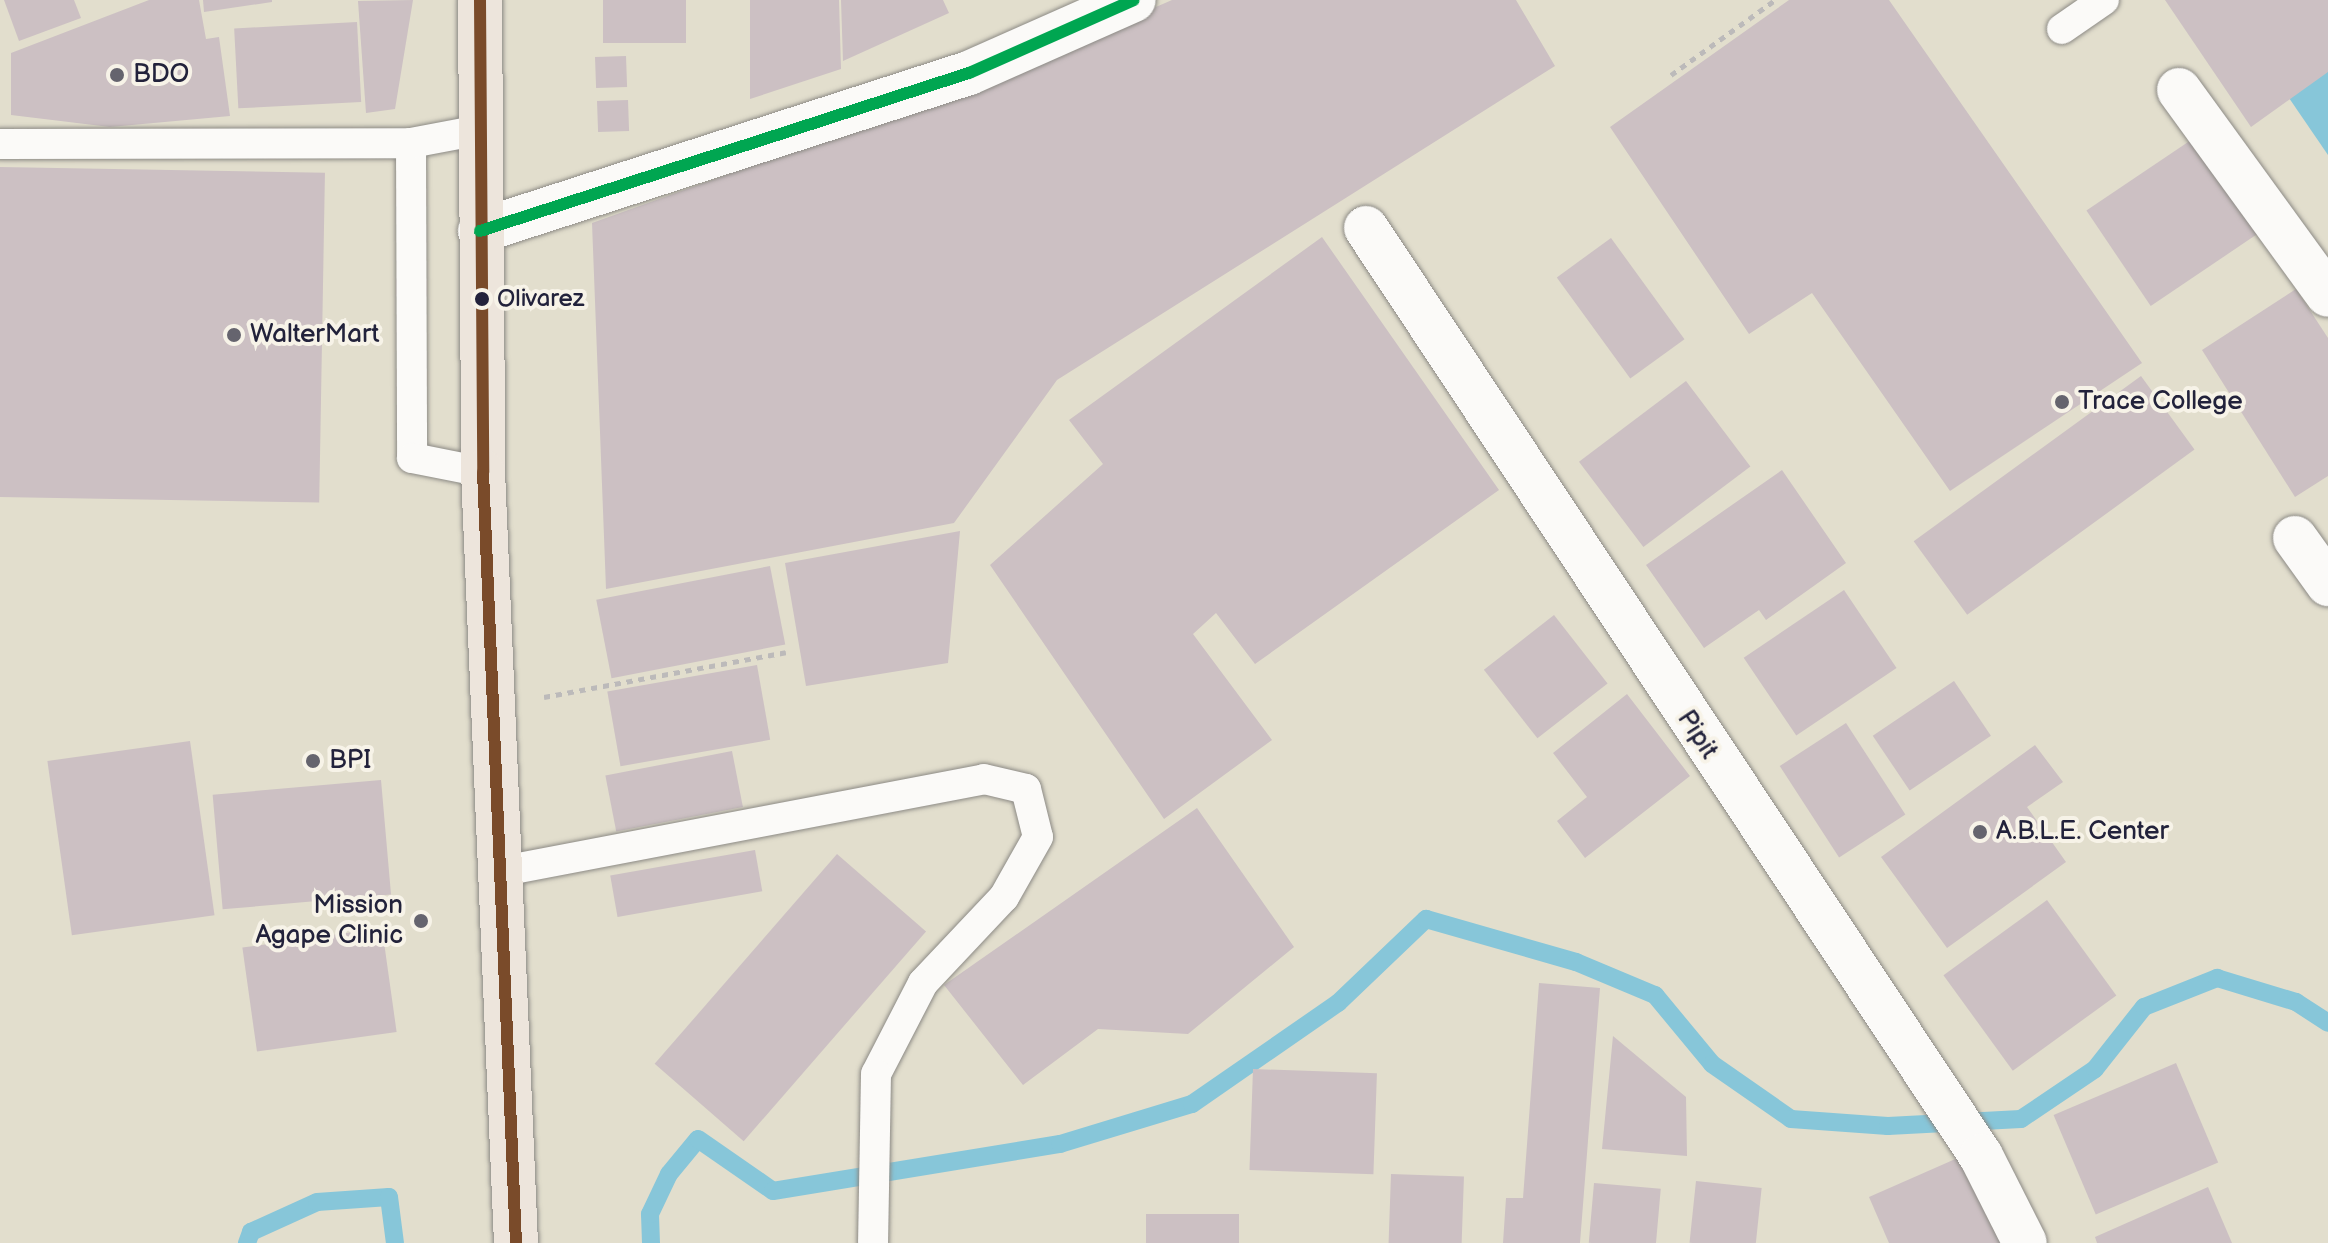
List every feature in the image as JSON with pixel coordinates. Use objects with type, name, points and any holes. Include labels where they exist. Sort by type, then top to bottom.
[{"type":"main road","points":[[480,0],[483,472],[492,707],[515,1119],[516,1243]]},
{"type":"street","points":[[480,231],[969,73],[1134,0]]},
{"type":"street","points":[[2179,90],[2328,295]]},
{"type":"street","name":"Pipit","points":[[1366,228],[1981,1156],[2025,1243]]},
{"type":"street","points":[[2295,538],[2328,584]]},
{"type":"lane","points":[[2062,29],[2104,0]]},
{"type":"lane","points":[[0,144],[411,143],[480,130]]},
{"type":"lane","points":[[411,143],[412,458],[483,472]]},
{"type":"lane","points":[[503,871],[984,779],[1026,789],[1038,837],[1004,897],[923,983],[876,1074],[873,1243]]},
{"type":"path","points":[[1671,75],[1775,0]]},
{"type":"path","points":[[492,707],[786,652]]},
{"type":"water","points":[[2328,71],[2328,155],[2289,98]]},
{"type":"building","points":[[4,0],[74,0],[81,18],[19,41]]},
{"type":"building","name":"BDO","points":[[149,0],[199,0],[206,39],[219,37],[230,116],[110,127],[11,115],[11,53]]},
{"type":"building","points":[[203,0],[272,0],[272,2],[204,12]]},
{"type":"building","points":[[413,0],[395,109],[366,113],[358,1]]},
{"type":"building","points":[[603,0],[686,0],[686,43],[603,43]]},
{"type":"building","points":[[750,0],[839,0],[841,69],[750,99]]},
{"type":"building","points":[[841,0],[943,0],[949,13],[843,61]]},
{"type":"building","points":[[1172,0],[1516,0],[1555,66],[1057,380],[954,523],[606,589],[592,223],[975,86]]},
{"type":"building","points":[[1789,0],[1889,0],[2142,363],[1950,491],[1812,293],[1749,334],[1610,127]]},
{"type":"building","points":[[2165,0],[2328,0],[2328,72],[2251,127]]},
{"type":"building","points":[[357,22],[361,102],[238,108],[234,28]]},
{"type":"building","points":[[626,56],[627,87],[596,88],[595,57]]},
{"type":"building","points":[[628,100],[629,131],[598,132],[597,101]]},
{"type":"building","points":[[2200,134],[2264,229],[2151,306],[2086,211]]},
{"type":"building","points":[[0,167],[325,173],[319,503],[0,497]]},
{"type":"building","points":[[1322,237],[1499,490],[1255,664],[1216,613],[1193,634],[1272,740],[1164,819],[990,565],[1103,464],[1069,420]]},
{"type":"building","points":[[1611,238],[1684,339],[1630,379],[1557,277]]},
{"type":"building","points":[[2296,289],[2328,338],[2328,476],[2295,497],[2202,350]]},
{"type":"building","points":[[2141,376],[2194,450],[1967,615],[1914,541]]},
{"type":"building","points":[[1686,381],[1750,466],[1643,547],[1579,462]]},
{"type":"building","points":[[1782,470],[1846,563],[1766,620],[1759,610],[1704,648],[1646,565]]},
{"type":"building","points":[[960,531],[948,663],[806,686],[785,563]]},
{"type":"building","points":[[770,566],[785,645],[612,678],[596,600]]},
{"type":"building","points":[[1844,590],[1897,668],[1796,736],[1744,658]]},
{"type":"building","points":[[1554,615],[1608,684],[1537,738],[1484,670]]},
{"type":"building","points":[[757,665],[770,740],[621,766],[607,691]]},
{"type":"building","points":[[1954,681],[1991,736],[1910,791],[1873,736]]},
{"type":"building","points":[[1627,694],[1690,776],[1585,858],[1557,821],[1587,797],[1553,753]]},
{"type":"building","points":[[1846,723],[1905,814],[1839,857],[1780,766]]},
{"type":"building","points":[[190,741],[214,915],[72,935],[47,761]]},
{"type":"building","name":"A.B.L.E. Center","points":[[2035,745],[2063,782],[2027,807],[2066,862],[1947,948],[1881,857]]},
{"type":"building","points":[[732,751],[743,807],[616,832],[605,776]]},
{"type":"building","points":[[381,780],[391,895],[223,909],[213,795]]},
{"type":"building","points":[[1197,808],[1294,947],[1188,1034],[1098,1029],[1023,1085],[944,985]]},
{"type":"building","points":[[755,850],[762,891],[618,917],[610,876]]},
{"type":"building","points":[[837,854],[926,931],[744,1141],[655,1064]]},
{"type":"building","points":[[2047,900],[2116,995],[2013,1071],[1943,975]]},
{"type":"building","points":[[382,928],[397,1032],[257,1052],[242,948]]},
{"type":"building","points":[[1539,983],[1600,988],[1580,1243],[1503,1243],[1506,1198],[1523,1198]]},
{"type":"building","points":[[1613,1036],[1686,1097],[1687,1156],[1602,1149]]},
{"type":"building","points":[[2176,1063],[2218,1162],[2096,1214],[2054,1115]]},
{"type":"building","points":[[1253,1069],[1377,1073],[1373,1174],[1249,1170]]},
{"type":"building","points":[[1969,1153],[2008,1243],[1889,1243],[1869,1197]]},
{"type":"building","points":[[1391,1174],[1464,1177],[1462,1243],[1389,1243]]},
{"type":"building","points":[[1696,1181],[1762,1188],[1756,1243],[1690,1243]]},
{"type":"building","points":[[1594,1183],[1661,1189],[1656,1243],[1589,1243]]},
{"type":"building","points":[[2208,1187],[2232,1243],[2097,1243],[2095,1237]]},
{"type":"building","points":[[1146,1214],[1239,1214],[1239,1243],[1146,1243]]},
{"type":"waterway","points":[[651,1243],[650,1214],[669,1174],[698,1139],[773,1191],[1060,1144],[1192,1104],[1338,1003],[1426,919],[1576,962],[1655,995],[1712,1064],[1791,1119],[1888,1126],[2021,1119],[2095,1069],[2144,1007],[2217,978],[2296,1002],[2328,1023]]},
{"type":"waterway","points":[[247,1243],[251,1232],[317,1202],[389,1197],[395,1243]]},
{"type":"transit line","points":[[480,0],[483,472],[516,1243]]},
{"type":"transit line","points":[[480,231],[969,73],[1134,0]]},
{"type":"place","name":"BDO","points":[[117,75]]},
{"type":"place","name":"Olivarez","points":[[482,299]]},
{"type":"place","name":"WalterMart","points":[[234,335]]},
{"type":"place","name":"Trace College","points":[[2062,402]]},
{"type":"place","name":"BPI","points":[[313,761]]},
{"type":"place","name":"A.B.L.E. Center","points":[[1980,832]]},
{"type":"place","name":"Mission Agape Clinic","points":[[421,921]]}]
